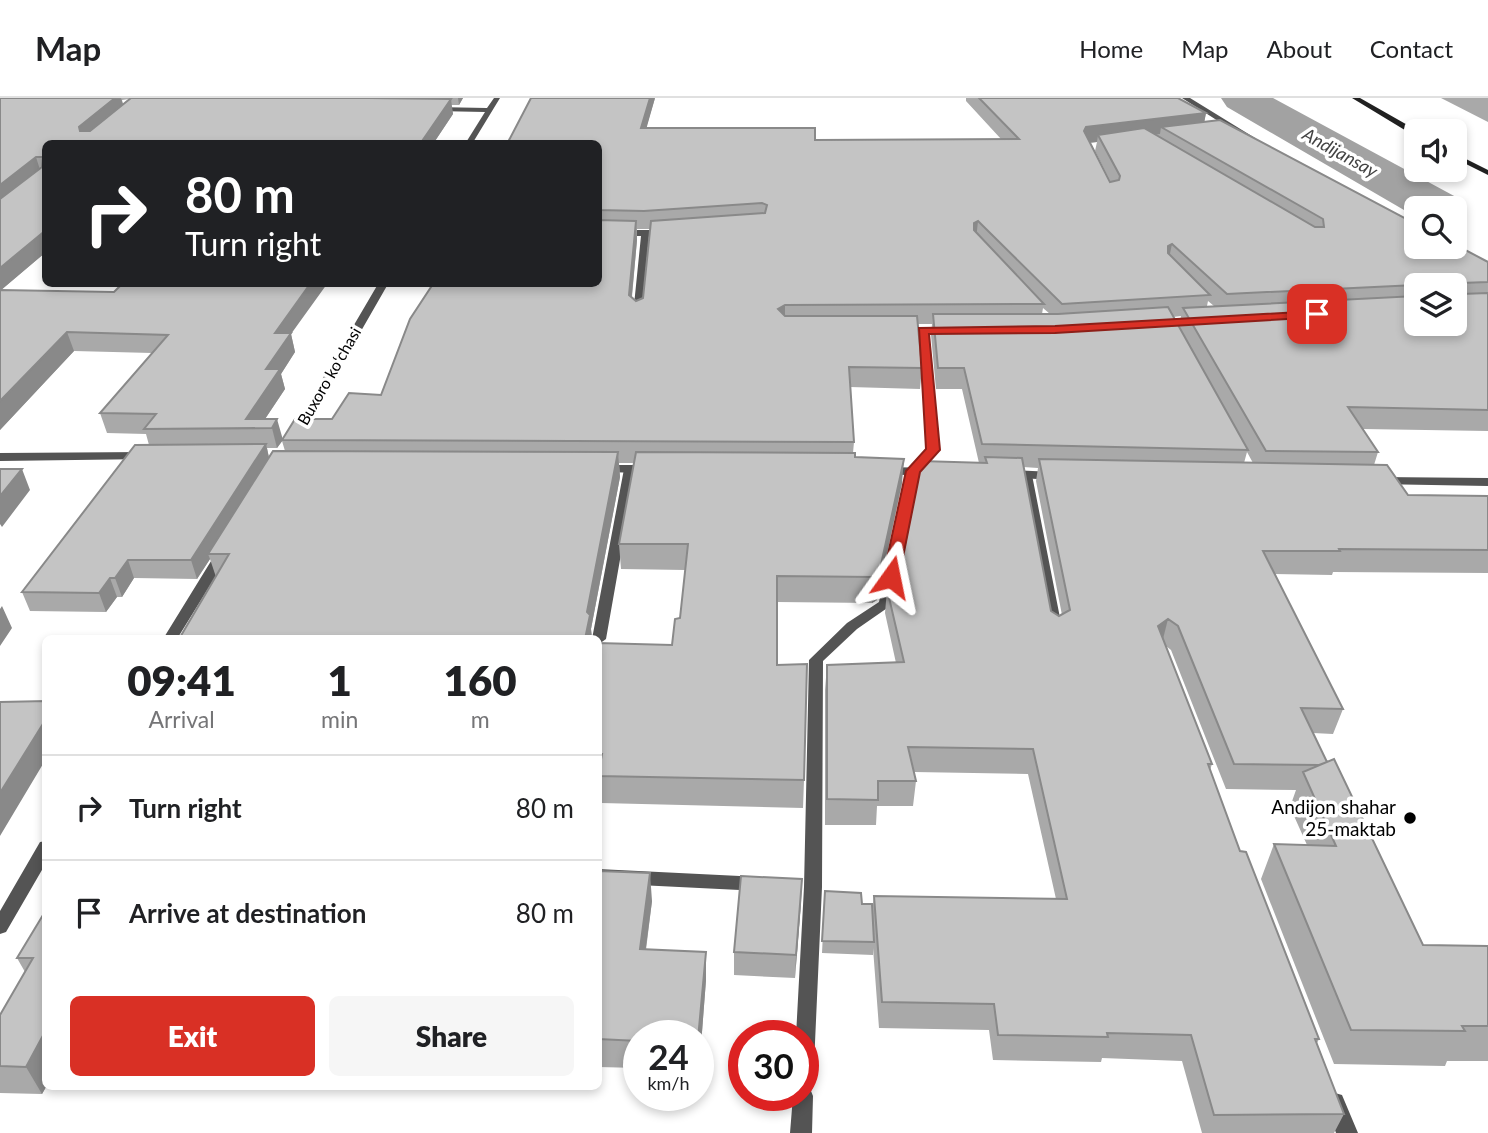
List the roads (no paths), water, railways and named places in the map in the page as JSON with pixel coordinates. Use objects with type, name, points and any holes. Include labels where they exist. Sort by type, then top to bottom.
[{"type":"main road","points":[[1355,98],[1404,126]]},
{"type":"main road","points":[[1467,162],[1488,173]]},
{"type":"street","points":[[471,140],[497,98]]},
{"type":"street","points":[[1185,98],[1260,143]]},
{"type":"street","points":[[422,109],[490,110]]},
{"type":"street","points":[[1224,131],[1238,130]]},
{"type":"street","points":[[602,233],[684,232]]},
{"type":"street","points":[[638,315],[645,234]]},
{"type":"street","name":"Buxoro koʻchasi","points":[[290,444],[381,287]]},
{"type":"street","points":[[884,330],[959,330]]},
{"type":"street","points":[[804,1020],[816,660],[852,626],[886,604],[913,471],[933,450],[923,331]]},
{"type":"street","points":[[0,457],[162,456]]},
{"type":"street","points":[[589,469],[671,469]]},
{"type":"street","points":[[599,635],[630,469]]},
{"type":"street","points":[[873,471],[951,472]]},
{"type":"street","points":[[1001,474],[1066,476]]},
{"type":"street","points":[[1026,475],[1056,634]]},
{"type":"street","points":[[1364,481],[1488,482]]},
{"type":"street","points":[[172,635],[233,537]]},
{"type":"street","points":[[0,927],[42,854]]},
{"type":"street","points":[[602,876],[773,884]]},
{"type":"street","points":[[1327,1081],[1347,1133]]},
{"type":"street","points":[[801,1133],[802,1111]]},
{"type":"waterway","name":"Andijansay","points":[[1242,98],[1417,196]]},
{"type":"place","name":"Andijon shahar 25-maktab","points":[[1410,818]]}]
